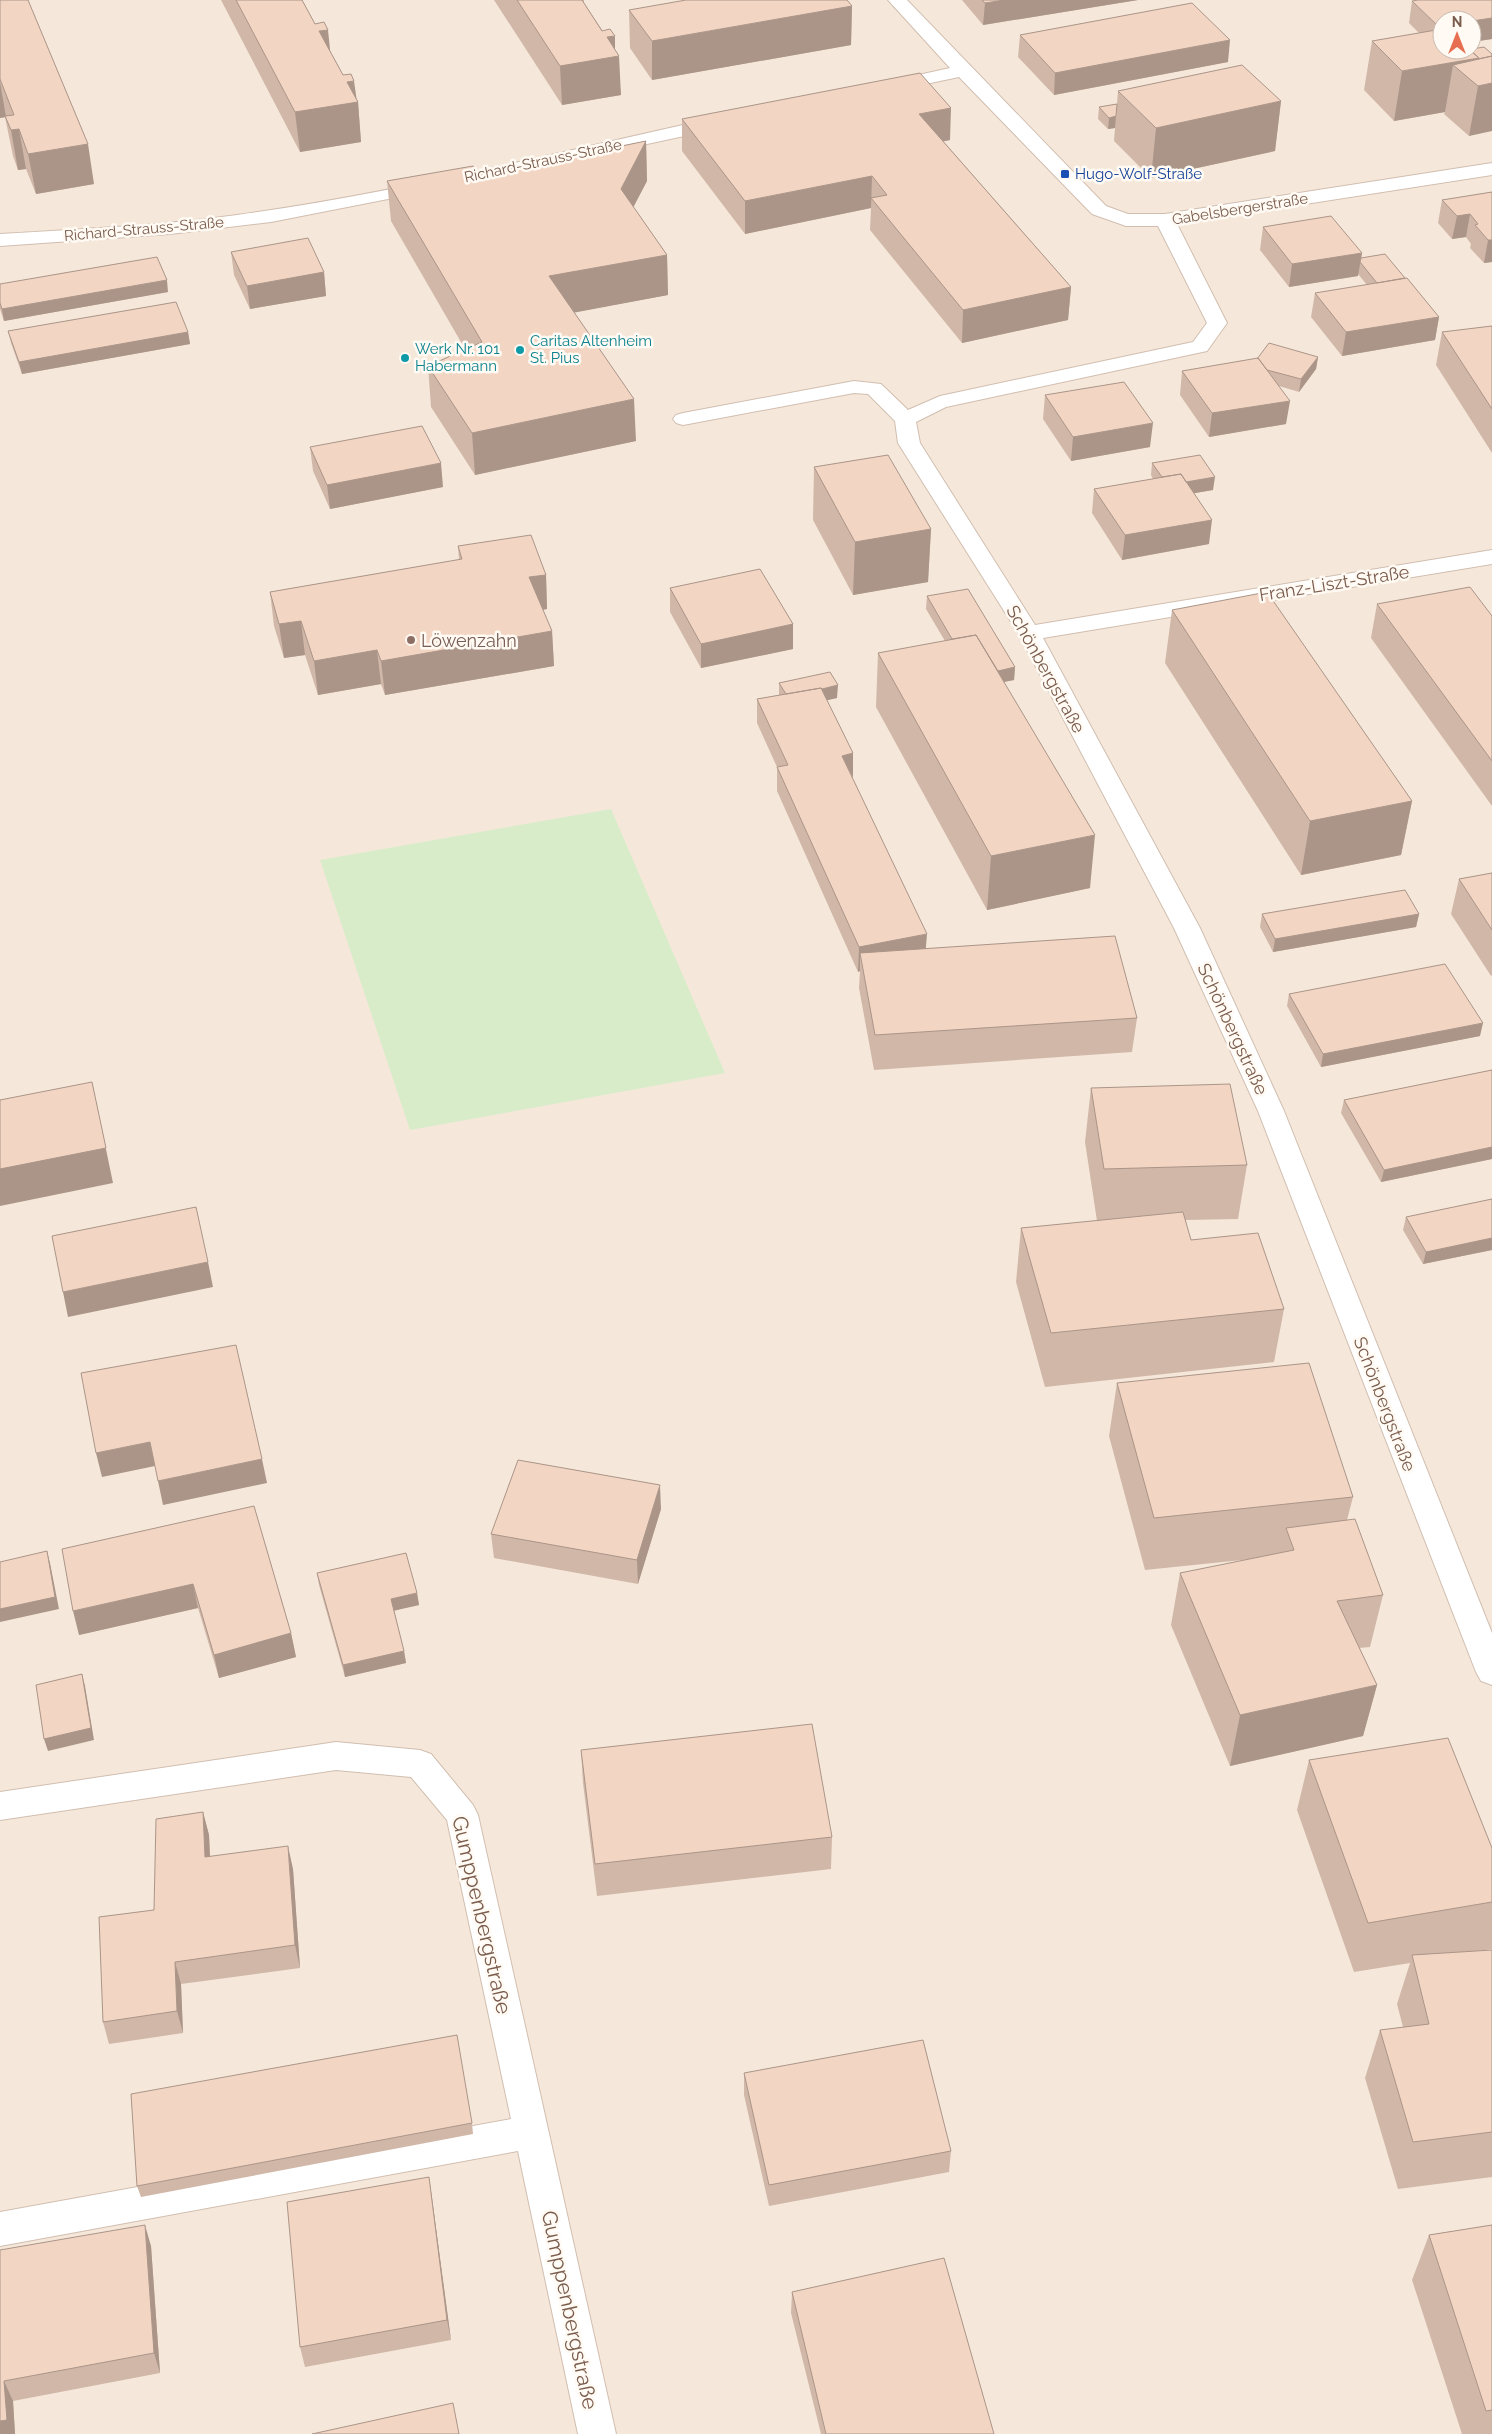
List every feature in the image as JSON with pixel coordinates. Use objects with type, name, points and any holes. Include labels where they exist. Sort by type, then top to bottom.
[{"type":"street","points":[[898,0],[963,71],[1099,210],[1126,220],[1164,220]]},
{"type":"street","points":[[866,92],[963,71]]},
{"type":"street","name":"Richard-Strauss-Straße","points":[[0,240],[150,231],[270,216],[401,191],[740,118]]},
{"type":"street","name":"Gabelsbergerstraße","points":[[905,419],[940,402],[1200,347],[1218,323],[1164,220],[1492,169]]},
{"type":"street","points":[[683,419],[854,387],[874,388],[905,419]]},
{"type":"street","name":"Schönbergstraße","points":[[905,419],[909,443],[1029,633],[1187,928],[1271,1111],[1492,1672]]},
{"type":"street","name":"Franz-Liszt-Straße","points":[[1029,633],[1492,557]]},
{"type":"street","name":"Gumppenbergstraße","points":[[0,1806],[336,1756],[420,1764],[462,1814],[597,2434]]},
{"type":"street","points":[[0,2229],[531,2132]]},
{"type":"shaded area","points":[[0,0],[1492,0],[1492,2434],[0,2434]]},
{"type":"green space","points":[[611,809],[725,1073],[410,1130],[320,860]]},
{"type":"building","points":[[0,0],[28,0],[88,144],[28,154],[19,129],[11,130],[5,116],[14,115],[0,79]]},
{"type":"building","points":[[236,0],[302,0],[315,24],[324,22],[328,30],[319,31],[343,75],[351,74],[354,81],[347,82],[358,102],[295,112]]},
{"type":"building","points":[[517,0],[582,0],[602,31],[610,29],[615,36],[607,37],[619,56],[560,66]]},
{"type":"building","points":[[686,0],[847,0],[852,6],[652,41],[629,10]]},
{"type":"building","points":[[982,0],[1005,0],[985,3]]},
{"type":"building","points":[[1492,0],[1492,18],[1482,20],[1482,10],[1432,10],[1432,20],[1412,1]]},
{"type":"building","points":[[1192,3],[1230,40],[1055,73],[1020,35]]},
{"type":"building","points":[[1432,31],[1432,60],[1467,60],[1402,71],[1372,41]]},
{"type":"building","points":[[1482,47],[1484,47],[1492,56],[1482,58]]},
{"type":"building","points":[[1492,56],[1492,83],[1478,86],[1453,65],[1482,60],[1482,58]]},
{"type":"building","points":[[1242,65],[1281,101],[1156,128],[1118,91]]},
{"type":"building","points":[[920,73],[951,108],[919,114],[1071,287],[963,310],[871,198],[887,195],[872,176],[745,201],[682,119]]},
{"type":"building","points":[[1117,104],[1116,116],[1109,118],[1099,107]]},
{"type":"building","name":"Caritas Altenheim St. Pius","points":[[646,141],[621,189],[667,255],[549,276],[634,399],[472,433],[428,366],[482,342],[387,181],[473,166],[479,175]]},
{"type":"building","points":[[1492,192],[1492,240],[1488,240],[1475,225],[1478,224],[1470,214],[1457,216],[1442,200]]},
{"type":"building","points":[[1331,216],[1362,253],[1292,264],[1263,227]]},
{"type":"building","points":[[308,238],[324,272],[247,286],[231,252]]},
{"type":"building","points":[[1385,254],[1405,278],[1377,283],[1360,262],[1361,258]]},
{"type":"building","points":[[157,257],[167,280],[2,309],[0,303],[0,284]]},
{"type":"building","points":[[1407,278],[1439,317],[1346,332],[1315,293]]},
{"type":"building","points":[[176,302],[188,332],[19,362],[8,331]]},
{"type":"building","points":[[1492,326],[1492,409],[1442,332]]},
{"type":"building","points":[[1269,343],[1318,357],[1301,379],[1267,370],[1257,359]]},
{"type":"building","points":[[1258,358],[1290,401],[1212,413],[1182,371]]},
{"type":"building","points":[[1124,382],[1153,423],[1073,437],[1045,395]]},
{"type":"building","points":[[422,426],[441,463],[327,485],[310,447]]},
{"type":"building","points":[[888,455],[931,529],[855,542],[814,467]]},
{"type":"building","points":[[1200,455],[1215,477],[1186,482],[1181,474],[1162,477],[1152,463]]},
{"type":"building","points":[[1181,474],[1212,520],[1125,535],[1094,489]]},
{"type":"building","points":[[531,535],[546,575],[529,577],[552,631],[381,661],[377,650],[314,661],[301,621],[279,624],[270,592],[462,559],[458,546]]},
{"type":"building","points":[[760,569],[793,624],[701,644],[670,588]]},
{"type":"building","points":[[1470,587],[1492,616],[1492,761],[1377,604]]},
{"type":"building","points":[[968,589],[1015,667],[998,671],[976,635],[952,639],[927,596]]},
{"type":"building","points":[[1267,592],[1412,801],[1310,821],[1172,610]]},
{"type":"building","points":[[976,635],[1095,835],[991,856],[878,653]]},
{"type":"building","points":[[830,672],[838,685],[786,694],[779,683]]},
{"type":"building","points":[[821,688],[853,753],[842,756],[927,934],[859,947],[777,767],[788,765],[757,699]]},
{"type":"building","points":[[1492,873],[1492,930],[1459,879]]},
{"type":"building","points":[[1405,890],[1419,914],[1275,939],[1262,914]]},
{"type":"building","points":[[1115,936],[1137,1018],[875,1035],[860,953]]},
{"type":"building","points":[[1445,964],[1483,1023],[1323,1054],[1289,994]]},
{"type":"building","points":[[1492,1070],[1492,1147],[1384,1170],[1344,1100]]},
{"type":"building","points":[[92,1082],[106,1148],[0,1169],[0,1100]]},
{"type":"building","points":[[1230,1084],[1247,1165],[1104,1169],[1091,1088]]},
{"type":"building","points":[[1492,1199],[1492,1238],[1426,1252],[1406,1217]]},
{"type":"building","points":[[196,1207],[208,1262],[63,1292],[52,1236]]},
{"type":"building","points":[[1183,1212],[1191,1240],[1258,1233],[1284,1309],[1051,1333],[1021,1228]]},
{"type":"building","points":[[236,1345],[262,1459],[158,1481],[150,1442],[96,1453],[81,1373]]},
{"type":"building","points":[[1309,1363],[1353,1497],[1154,1518],[1117,1383]]},
{"type":"building","points":[[518,1460],[660,1485],[637,1560],[491,1534]]},
{"type":"building","points":[[254,1506],[291,1633],[214,1655],[193,1584],[73,1611],[62,1549]]},
{"type":"building","points":[[1355,1519],[1383,1595],[1337,1601],[1377,1685],[1240,1715],[1180,1573],[1294,1550],[1286,1528]]},
{"type":"building","points":[[47,1551],[55,1597],[0,1609],[0,1562]]},
{"type":"building","points":[[406,1553],[417,1593],[391,1599],[404,1651],[343,1665],[317,1573]]},
{"type":"building","points":[[82,1674],[91,1728],[44,1739],[36,1685]]},
{"type":"building","points":[[812,1724],[832,1837],[595,1864],[581,1750]]},
{"type":"building","points":[[1448,1738],[1492,1848],[1492,1902],[1368,1923],[1309,1760]]},
{"type":"building","points":[[203,1812],[205,1857],[288,1846],[295,1945],[175,1962],[177,2011],[103,2022],[99,1917],[154,1910],[156,1819]]},
{"type":"building","points":[[1492,1950],[1492,2132],[1413,2142],[1380,2030],[1429,2024],[1412,1955]]},
{"type":"building","points":[[457,2035],[472,2123],[137,2186],[131,2094]]},
{"type":"building","points":[[923,2040],[951,2151],[769,2185],[744,2073]]},
{"type":"building","points":[[429,2177],[447,2320],[300,2347],[287,2202]]},
{"type":"building","points":[[145,2225],[154,2353],[4,2381],[7,2420],[0,2421],[0,2250]]},
{"type":"building","points":[[1492,2225],[1492,2410],[1486,2411],[1429,2235]]},
{"type":"building","points":[[944,2258],[994,2434],[826,2434],[792,2292]]},
{"type":"building","points":[[453,2403],[459,2434],[312,2434]]},
{"type":"place","name":"Hugo-Wolf-Straße","points":[[1065,174]]},
{"type":"place","name":"Caritas Altenheim St. Pius","points":[[520,350]]},
{"type":"place","name":"Werk Nr. 101 Habermann","points":[[405,358]]},
{"type":"place","name":"Löwenzahn","points":[[411,640]]}]
